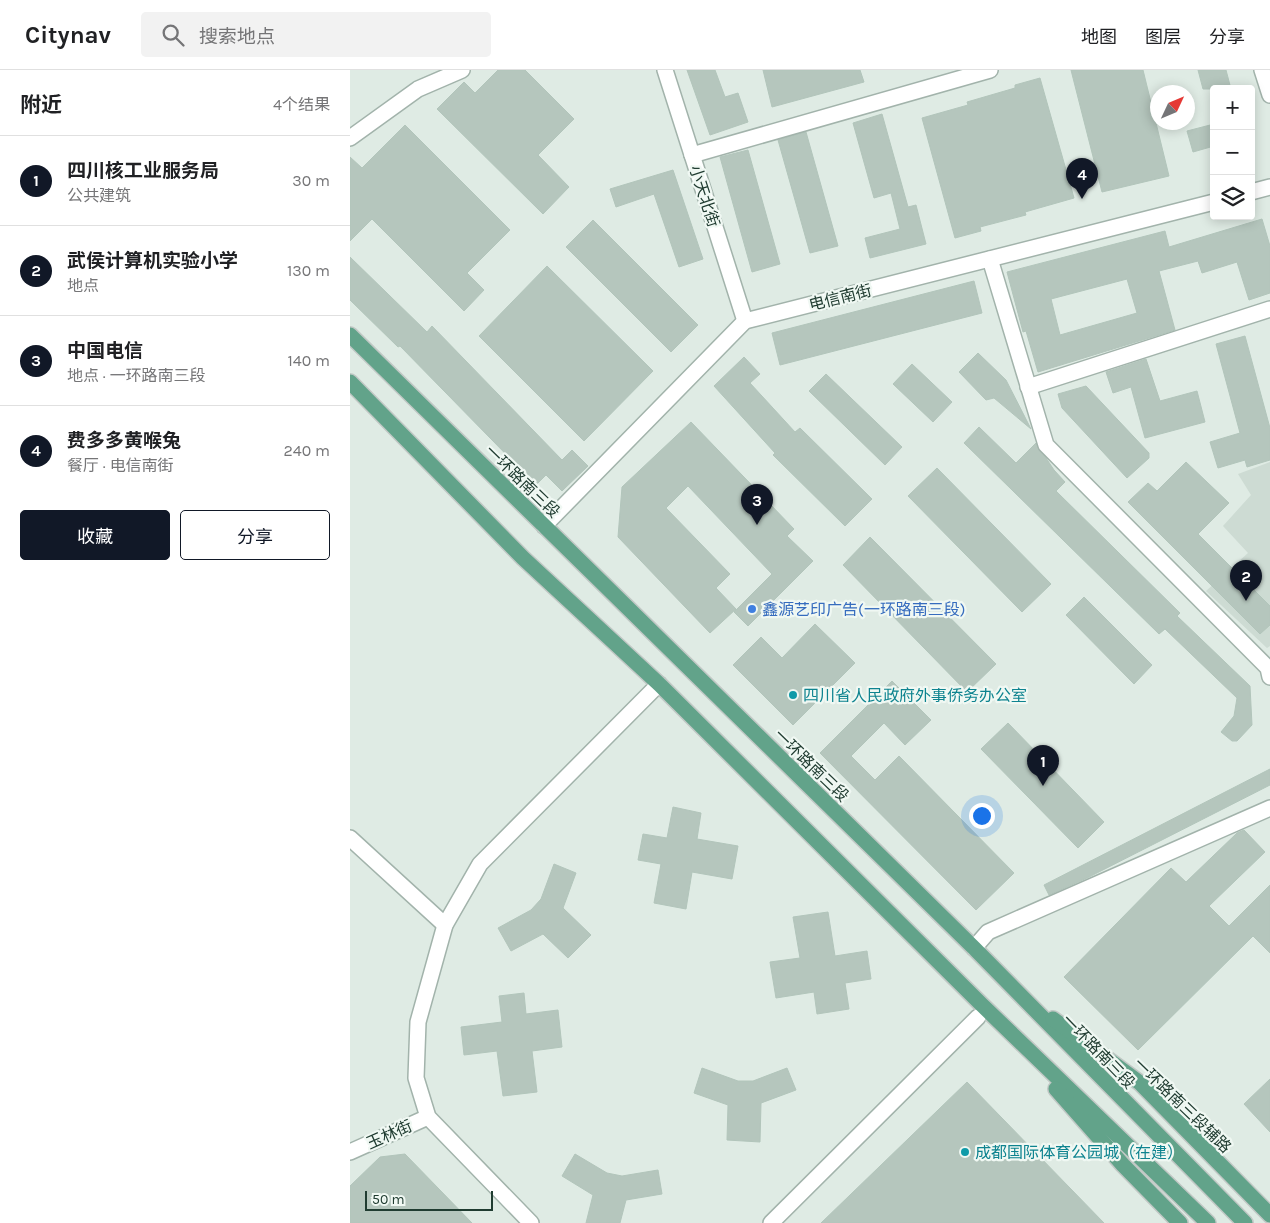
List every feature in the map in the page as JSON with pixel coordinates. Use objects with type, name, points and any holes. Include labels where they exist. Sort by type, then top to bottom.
[{"type":"main road","name":"一环路南三段","points":[[350,336],[974,948],[1245,1223]]},
{"type":"main road","points":[[350,382],[523,558],[659,684],[980,1011],[1123,1165],[1180,1223]]},
{"type":"main road","name":"一环路南三段辅路","points":[[1017,992],[1140,1083],[1270,1215]]},
{"type":"main road","points":[[980,1011],[1208,1223]]},
{"type":"street","points":[[350,138],[418,89],[462,70]]},
{"type":"street","name":"小天北街","points":[[665,70],[745,321]]},
{"type":"street","points":[[692,155],[990,70]]},
{"type":"street","points":[[1262,70],[1270,95]]},
{"type":"street","points":[[1255,191],[1270,187]]},
{"type":"street","name":"电信南街","points":[[745,321],[1210,203]]},
{"type":"street","points":[[990,259],[1046,445],[1268,668],[1270,677]]},
{"type":"street","points":[[1028,387],[1270,309]]},
{"type":"street","points":[[544,526],[745,321]]},
{"type":"street","points":[[532,1223],[428,1117],[416,1078],[418,1022],[445,925],[480,864],[659,684]]},
{"type":"street","points":[[974,948],[988,932],[1270,808]]},
{"type":"street","points":[[350,838],[445,925]]},
{"type":"street","points":[[771,1223],[980,1011]]},
{"type":"street","name":"玉林街","points":[[350,1152],[428,1117]]},
{"type":"shaded area","points":[[1270,462],[1270,646],[1267,648],[1206,591],[1248,553],[1223,526],[1251,495],[1238,474]]},
{"type":"building","points":[[498,70],[525,70],[574,119],[538,155],[569,187],[543,214],[437,109],[464,82],[475,93]]},
{"type":"building","points":[[687,70],[715,70],[725,97],[738,93],[748,122],[710,135]]},
{"type":"building","points":[[763,70],[860,70],[864,82],[772,107]]},
{"type":"building","points":[[1071,70],[1143,70],[1150,99],[1150,130],[1158,130],[1169,176],[1102,192]]},
{"type":"building","points":[[1198,70],[1226,70],[1230,85],[1210,85],[1210,89],[1203,89]]},
{"type":"building","points":[[1040,78],[1074,198],[1025,212],[1026,215],[980,227],[981,231],[955,238],[922,118],[968,105],[967,102],[1015,88],[1015,85]]},
{"type":"building","points":[[882,114],[908,207],[916,205],[926,244],[870,258],[865,238],[900,229],[891,193],[874,198],[853,123]]},
{"type":"building","points":[[405,125],[510,230],[467,273],[484,290],[464,311],[372,219],[350,241],[350,157],[362,168]]},
{"type":"building","points":[[1210,125],[1210,147],[1193,152],[1187,131]]},
{"type":"building","points":[[806,132],[838,246],[810,253],[778,140]]},
{"type":"building","points":[[748,150],[780,264],[752,272],[720,157]]},
{"type":"building","points":[[673,170],[703,259],[679,267],[654,194],[616,207],[610,189]]},
{"type":"building","points":[[1262,219],[1270,246],[1270,293],[1249,300],[1237,262],[1202,273],[1198,261],[1159,271],[1175,330],[1038,372],[1026,331],[1023,332],[1007,272],[1165,231],[1169,247]],"holes":[[[1127,279],[1137,313],[1060,335],[1051,299]]]},
{"type":"building","points":[[593,220],[698,325],[671,352],[566,247]]},
{"type":"building","points":[[350,257],[427,332],[432,326],[562,460],[572,450],[588,466],[562,491],[546,475],[536,485],[400,346],[398,347],[350,300]]},
{"type":"building","points":[[547,266],[653,371],[584,441],[479,336]]},
{"type":"building","points":[[974,281],[982,313],[780,365],[772,333]]},
{"type":"building","points":[[1245,336],[1270,428],[1270,460],[1247,467],[1245,460],[1218,468],[1210,442],[1240,433],[1216,344]]},
{"type":"building","points":[[978,353],[1006,380],[1031,429],[994,398],[986,400],[959,372]]},
{"type":"building","points":[[744,357],[760,374],[750,383],[795,432],[800,428],[872,499],[845,526],[773,455],[775,453],[714,386]]},
{"type":"building","points":[[1146,359],[1160,401],[1197,391],[1205,422],[1145,438],[1131,387],[1113,393],[1106,372]]},
{"type":"building","points":[[912,364],[952,402],[933,422],[893,384]]},
{"type":"building","points":[[826,374],[902,447],[885,465],[809,391]]},
{"type":"building","points":[[1086,386],[1149,453],[1149,458],[1127,478],[1062,408],[1058,394]]},
{"type":"building","points":[[691,422],[794,529],[787,536],[813,561],[748,626],[734,612],[772,574],[688,486],[666,508],[730,574],[716,588],[736,609],[710,633],[618,537],[622,487]]},
{"type":"building","points":[[979,427],[1016,463],[1036,443],[1054,470],[1065,482],[1056,491],[1180,613],[1177,616],[1250,686],[1252,725],[1237,741],[1232,741],[1221,732],[1234,716],[1237,698],[1165,629],[1159,634],[964,443]]},
{"type":"building","points":[[1186,462],[1229,503],[1198,534],[1270,606],[1270,625],[1260,634],[1128,502],[1148,483],[1157,491]]},
{"type":"building","points":[[937,468],[1051,584],[1022,612],[908,496]]},
{"type":"building","points":[[870,537],[996,664],[967,692],[843,565]]},
{"type":"building","points":[[1084,597],[1152,665],[1134,684],[1066,615]]},
{"type":"building","name":"四川省人民政府外事侨务办公室","points":[[815,624],[855,663],[793,725],[733,665],[761,637],[782,658]]},
{"type":"building","points":[[892,681],[931,720],[905,745],[884,723],[851,756],[875,780],[899,756],[1014,873],[976,910],[820,753]]},
{"type":"building","points":[[1008,723],[1104,822],[1078,848],[981,749]]},
{"type":"building","points":[[1270,769],[1270,785],[1089,877],[1049,895],[1044,885]]},
{"type":"building","points":[[673,807],[701,813],[697,839],[738,846],[732,879],[692,872],[686,909],[654,903],[661,864],[638,860],[643,834],[667,838]]},
{"type":"building","points":[[1244,830],[1265,852],[1209,906],[1229,926],[1270,885],[1270,953],[1253,936],[1138,1050],[1064,977],[1171,868],[1186,882],[1237,833]]},
{"type":"building","points":[[554,864],[576,873],[563,908],[591,935],[568,958],[543,934],[511,951],[498,928],[531,910],[541,899]]},
{"type":"building","points":[[828,912],[835,956],[867,951],[871,979],[845,983],[849,1009],[817,1014],[814,992],[776,998],[770,962],[800,958],[793,917]]},
{"type":"building","points":[[524,993],[526,1014],[558,1010],[562,1047],[532,1051],[537,1092],[503,1096],[497,1051],[464,1055],[461,1027],[502,1022],[499,996]]},
{"type":"building","points":[[702,1068],[738,1081],[753,1081],[787,1068],[796,1090],[761,1103],[760,1142],[727,1140],[728,1105],[694,1093]]},
{"type":"building","points":[[1270,1079],[1270,1132],[1244,1104]]},
{"type":"building","name":"成都国际体育公园城（在建）","points":[[967,1082],[1104,1223],[821,1223]]},
{"type":"building","points":[[405,1154],[472,1223],[350,1223],[350,1186],[380,1157]]},
{"type":"building","points":[[575,1154],[607,1173],[622,1176],[658,1170],[662,1194],[626,1200],[620,1223],[586,1223],[593,1195],[562,1176]]},
{"type":"place","name":"费多多黄喉兔","points":[[1082,199]]},
{"type":"place","name":"中国电信","points":[[757,525]]},
{"type":"place","name":"武侯计算机实验小学","points":[[1246,601]]},
{"type":"place","name":"鑫源艺印广告(一环路南三段)","points":[[752,609]]},
{"type":"place","name":"四川省人民政府外事侨务办公室","points":[[793,695]]},
{"type":"place","name":"四川核工业服务局","points":[[1043,786]]},
{"type":"place","name":"成都国际体育公园城（在建）","points":[[965,1152]]}]
